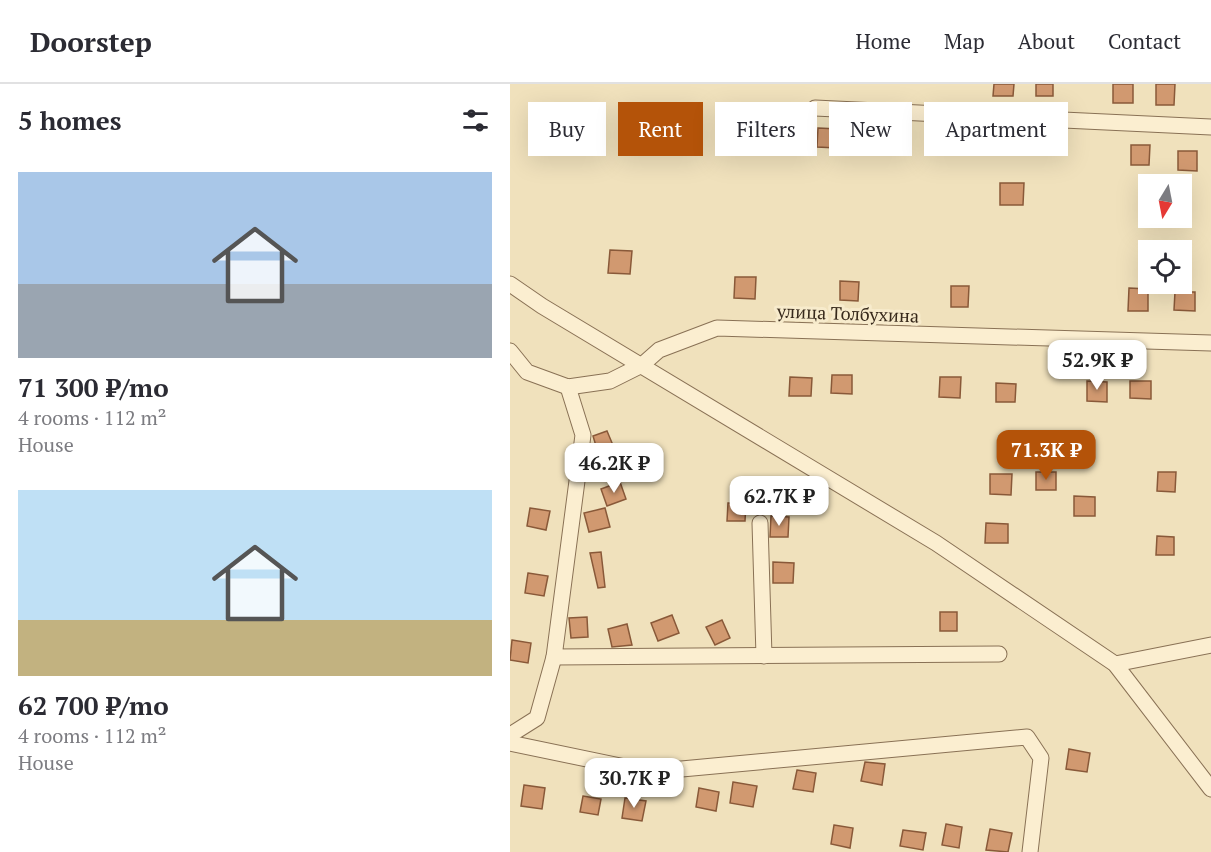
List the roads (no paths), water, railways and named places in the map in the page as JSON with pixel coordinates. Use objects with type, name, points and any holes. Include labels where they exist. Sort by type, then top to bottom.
[{"type":"street","points":[[817,108],[1211,127]]},
{"type":"street","points":[[510,284],[542,306],[936,543],[1115,664],[1211,789]]},
{"type":"street","name":"улица Толбухина","points":[[510,351],[527,372],[568,387],[610,381],[642,365],[659,350],[717,328],[1211,343]]},
{"type":"street","points":[[510,735],[537,718],[554,657],[583,435],[568,387]]},
{"type":"street","points":[[760,523],[764,656]]},
{"type":"street","points":[[1115,664],[1211,645]]},
{"type":"street","points":[[554,657],[999,654]]},
{"type":"street","points":[[510,743],[649,772],[1027,737],[1041,758],[1030,852]]}]
